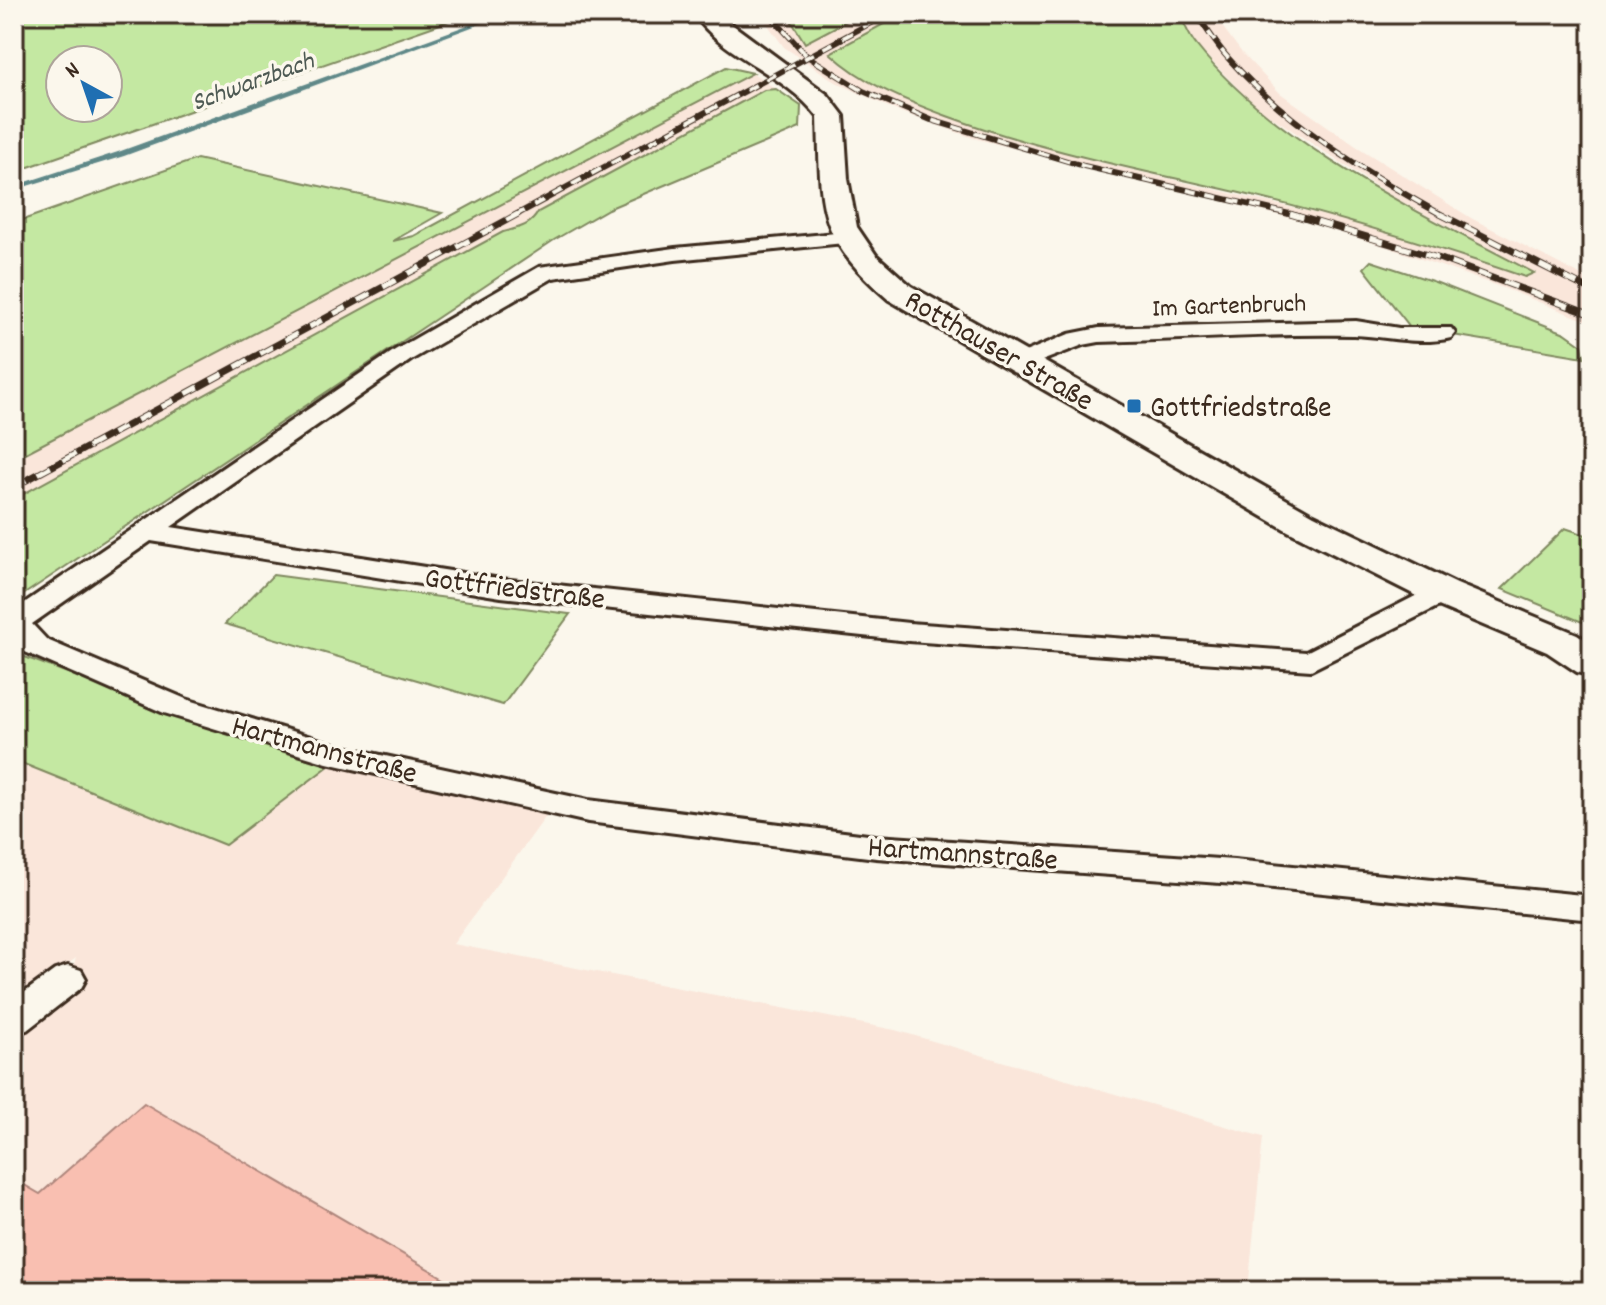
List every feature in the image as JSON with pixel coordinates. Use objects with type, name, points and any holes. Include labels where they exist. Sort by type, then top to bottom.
[{"type":"main road","name":"Rotthauser Straße","points":[[705,14],[719,31],[769,61],[824,104],[831,116],[841,221],[847,238],[878,275],[900,293],[1301,523],[1443,593],[1562,643],[1592,663]]},
{"type":"street","name":"Hartmannstraße","points":[[847,238],[675,254],[547,272],[403,355],[14,623],[36,646],[175,706],[338,756],[588,811],[876,847],[1234,872],[1592,908]]},
{"type":"street","name":"Im Gartenbruch","points":[[1021,362],[1077,339],[1099,335],[1356,328],[1399,335],[1443,333]]},
{"type":"street","name":"Gottfriedstraße","points":[[147,532],[501,588],[909,632],[1311,661],[1443,593]]},
{"type":"street","points":[[14,1020],[68,979]]},
{"type":"shaded area","points":[[760,14],[787,14],[805,43],[860,14],[902,14],[830,54],[844,67],[909,102],[986,130],[1090,160],[1386,230],[1525,277],[1533,272],[1391,196],[1254,105],[1196,45],[1179,14],[1213,14],[1242,53],[1280,93],[1356,146],[1471,218],[1592,281],[1592,323],[1387,247],[1302,221],[973,138],[895,110],[836,82],[784,47]]},
{"type":"shaded area","points":[[753,73],[776,89],[764,90],[538,212],[533,221],[503,232],[14,499],[14,459]]},
{"type":"shaded area","points":[[14,760],[225,845],[334,762],[552,808],[453,944],[895,1030],[1263,1137],[1248,1291],[14,1291],[14,1030],[66,988],[76,958],[14,1005]]},
{"type":"green space","points":[[14,14],[469,14],[14,172]]},
{"type":"green space","points":[[787,14],[860,14],[805,43]]},
{"type":"green space","points":[[902,14],[1179,14],[1194,42],[1230,82],[1309,146],[1399,202],[1534,273],[1525,277],[1312,211],[1019,140],[885,90],[830,53]]},
{"type":"green space","points":[[726,67],[753,73],[14,459],[14,223],[197,159],[442,213],[393,241],[414,236]]},
{"type":"green space","points":[[776,89],[801,106],[800,128],[608,209],[554,240],[14,601],[14,499],[503,232],[519,228],[538,212],[764,90]]},
{"type":"green space","points":[[1371,261],[1435,282],[1565,333],[1582,345],[1584,357],[1411,328],[1364,268]]},
{"type":"green space","points":[[1565,528],[1592,537],[1592,626],[1502,589]]},
{"type":"green space","points":[[273,575],[570,614],[503,705],[225,624]]},
{"type":"green space","points":[[14,653],[108,688],[334,762],[225,845],[14,760]]},
{"type":"building","points":[[144,1103],[466,1291],[14,1291],[14,1179],[40,1194]]},
{"type":"waterway","name":"Schwarzbach","points":[[14,188],[121,154],[504,14]]},
{"type":"railway","points":[[769,14],[808,57]]},
{"type":"railway","points":[[808,57],[887,14]]},
{"type":"railway","points":[[1196,14],[1229,59],[1303,127],[1386,183],[1444,216]]},
{"type":"railway","points":[[514,216],[808,57]]},
{"type":"railway","points":[[808,57],[863,91],[931,120],[1084,166],[1292,215]]},
{"type":"railway","points":[[14,487],[518,214]]},
{"type":"railway","points":[[1440,214],[1592,291]]},
{"type":"railway","points":[[1292,215],[1298,216]]},
{"type":"railway","points":[[1292,215],[1441,259],[1592,315]]},
{"type":"place","name":"Gottfriedstraße","points":[[1134,406]]}]
